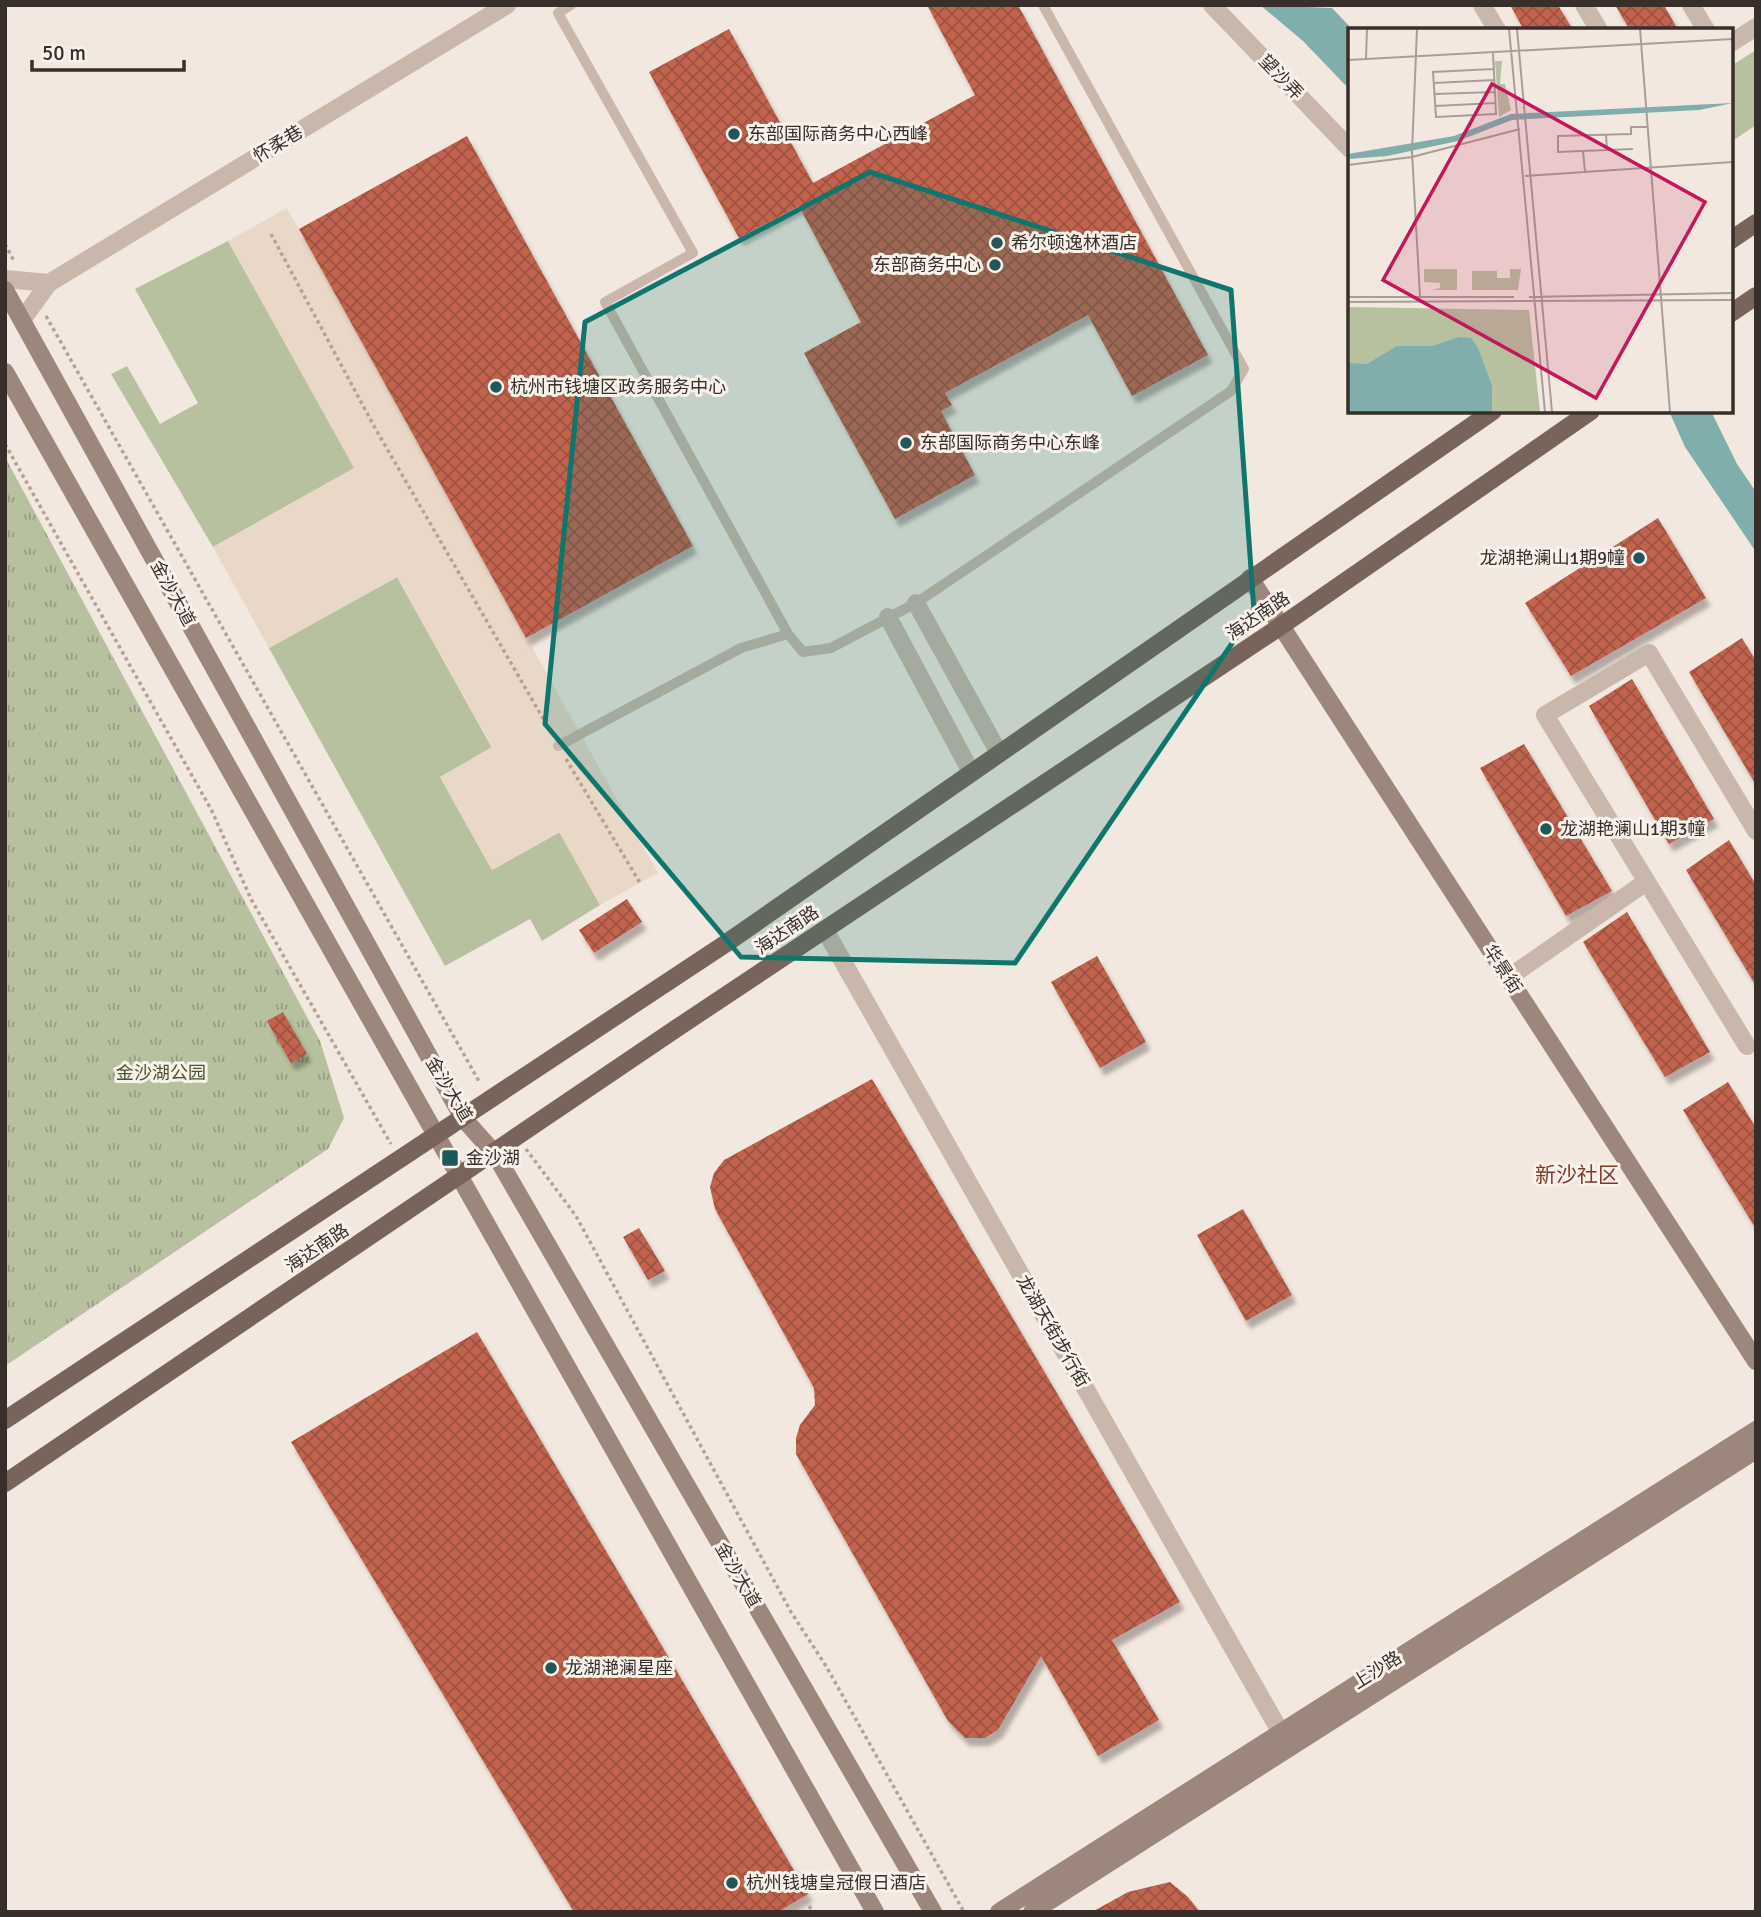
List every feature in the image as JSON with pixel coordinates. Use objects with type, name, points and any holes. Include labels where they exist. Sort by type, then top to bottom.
[{"type":"main road","points":[[1733,239],[1756,223]]},
{"type":"main road","name":"金沙大道","points":[[5,290],[463,1118],[495,1154],[933,1912]]},
{"type":"main road","points":[[1733,312],[1756,296]]},
{"type":"main road","name":"金沙大道","points":[[5,372],[874,1912]]},
{"type":"main road","name":"海达南路","points":[[5,1420],[724,944],[1490,413]]},
{"type":"main road","name":"海达南路","points":[[5,1483],[1281,626],[1588,413]]},
{"type":"main road","name":"华景街","points":[[1250,578],[1756,1361]]},
{"type":"main road","name":"上沙路","points":[[999,1912],[1756,1430]]},
{"type":"main road","name":"上沙路","points":[[1032,1912],[1756,1450]]},
{"type":"street","name":"怀柔巷","points":[[22,320],[49,283],[507,5]]},
{"type":"street","name":"望沙弄","points":[[1212,5],[1348,147]]},
{"type":"street","points":[[1482,5],[1496,28]]},
{"type":"street","points":[[1584,5],[1598,28]]},
{"type":"street","points":[[1691,5],[1705,28]]},
{"type":"street","points":[[1733,42],[1756,27]]},
{"type":"street","points":[[5,279],[49,283]]},
{"type":"street","points":[[916,603],[999,752]]},
{"type":"street","points":[[888,617],[971,772]]},
{"type":"street","points":[[1753,1049],[1545,715],[1649,653],[1756,831]]},
{"type":"street","points":[[1508,978],[1646,881]]},
{"type":"street","name":"龙湖天街步行街","points":[[825,930],[1280,1731]]},
{"type":"lane","points":[[571,5],[558,13],[693,253],[605,302],[788,634],[803,652],[831,648],[916,603],[1231,391],[1244,369],[1043,5]]},
{"type":"lane","points":[[558,746],[741,648],[788,634]]},
{"type":"path","points":[[271,234],[375,428],[640,883]]},
{"type":"path","points":[[5,444],[212,811],[251,899],[400,1160]]},
{"type":"path","points":[[809,1906],[813,1912]]},
{"type":"highlighted area","points":[[870,172],[1231,290],[1254,611],[1015,963],[741,957],[545,724],[585,322]]},
{"type":"green space","points":[[1756,50],[1756,125],[1733,141],[1733,65]]},
{"type":"green space","points":[[228,241],[355,468],[213,547],[111,374],[127,366],[160,424],[198,403],[135,289]]},
{"type":"green space","name":"金沙湖公园","points":[[5,457],[320,1041],[344,1118],[328,1149],[5,1366]]},
{"type":"green space","points":[[397,577],[492,748],[440,777],[492,870],[560,832],[600,905],[542,941],[530,919],[445,966],[269,648]]},
{"type":"shaded area","points":[[287,208],[658,873],[600,905],[559,832],[492,870],[440,777],[492,747],[397,577],[269,648],[213,547],[354,468],[228,241]]},
{"type":"water","points":[[1260,5],[1332,8],[1351,28],[1348,28],[1348,88],[1303,41]]},
{"type":"water","points":[[1670,413],[1712,413],[1737,464],[1756,492],[1756,552],[1685,447]]},
{"type":"building","name":"东部商务中心","points":[[927,5],[1018,5],[1208,355],[1132,396],[1088,315],[945,393],[952,405],[941,411],[975,475],[895,519],[804,353],[861,322],[799,206],[739,238],[649,72],[729,29],[813,183],[975,95]]},
{"type":"building","points":[[1510,5],[1558,5],[1572,28],[1523,28]]},
{"type":"building","points":[[1615,5],[1664,5],[1677,28],[1629,28]]},
{"type":"building","name":"杭州市钱塘区政务服务中心","points":[[467,136],[693,546],[526,638],[299,229]]},
{"type":"building","name":"龙湖艳澜山1期9幢","points":[[1658,518],[1706,598],[1571,676],[1525,603]]},
{"type":"building","points":[[1742,638],[1756,661],[1756,785],[1689,672]]},
{"type":"building","points":[[1632,679],[1714,819],[1669,844],[1589,706]]},
{"type":"building","name":"龙湖艳澜山1期3幢","points":[[1524,744],[1612,891],[1566,916],[1480,768]]},
{"type":"building","points":[[1729,840],[1756,885],[1756,986],[1686,870]]},
{"type":"building","points":[[627,899],[642,922],[594,953],[579,930]]},
{"type":"building","points":[[1627,912],[1710,1052],[1665,1077],[1583,942]]},
{"type":"building","points":[[1097,956],[1146,1042],[1100,1068],[1051,982]]},
{"type":"building","points":[[283,1012],[307,1054],[291,1063],[267,1021]]},
{"type":"building","points":[[872,1079],[1180,1602],[1112,1640],[1159,1720],[1098,1756],[1041,1656],[998,1730],[985,1738],[965,1738],[948,1721],[796,1454],[796,1438],[800,1425],[815,1405],[814,1388],[715,1209],[710,1187],[714,1173],[724,1160]]},
{"type":"building","points":[[1728,1082],[1756,1128],[1756,1229],[1683,1110]]},
{"type":"building","points":[[1243,1209],[1292,1295],[1246,1321],[1197,1235]]},
{"type":"building","points":[[639,1228],[665,1271],[648,1280],[623,1237]]},
{"type":"building","name":"龙湖滟澜星座","points":[[477,1332],[808,1894],[778,1912],[574,1912],[291,1442]]},
{"type":"building","points":[[1170,1882],[1188,1897],[1200,1912],[1092,1912],[1128,1892]]},
{"type":"place","name":"东部国际商务中心西峰","points":[[734,134]]},
{"type":"place","name":"希尔顿逸林酒店","points":[[997,243]]},
{"type":"place","name":"东部商务中心","points":[[995,265]]},
{"type":"place","name":"杭州市钱塘区政务服务中心","points":[[496,387]]},
{"type":"place","name":"东部国际商务中心东峰","points":[[906,443]]},
{"type":"place","name":"龙湖艳澜山1期9幢","points":[[1639,558]]},
{"type":"place","name":"龙湖艳澜山1期3幢","points":[[1546,829]]},
{"type":"place","name":"金沙湖","points":[[450,1158]]},
{"type":"place","name":"龙湖滟澜星座","points":[[551,1668]]},
{"type":"place","name":"杭州钱塘皇冠假日酒店","points":[[732,1883]]},
{"type":"district","name":"新沙社区","points":[[1577,1175]]}]
